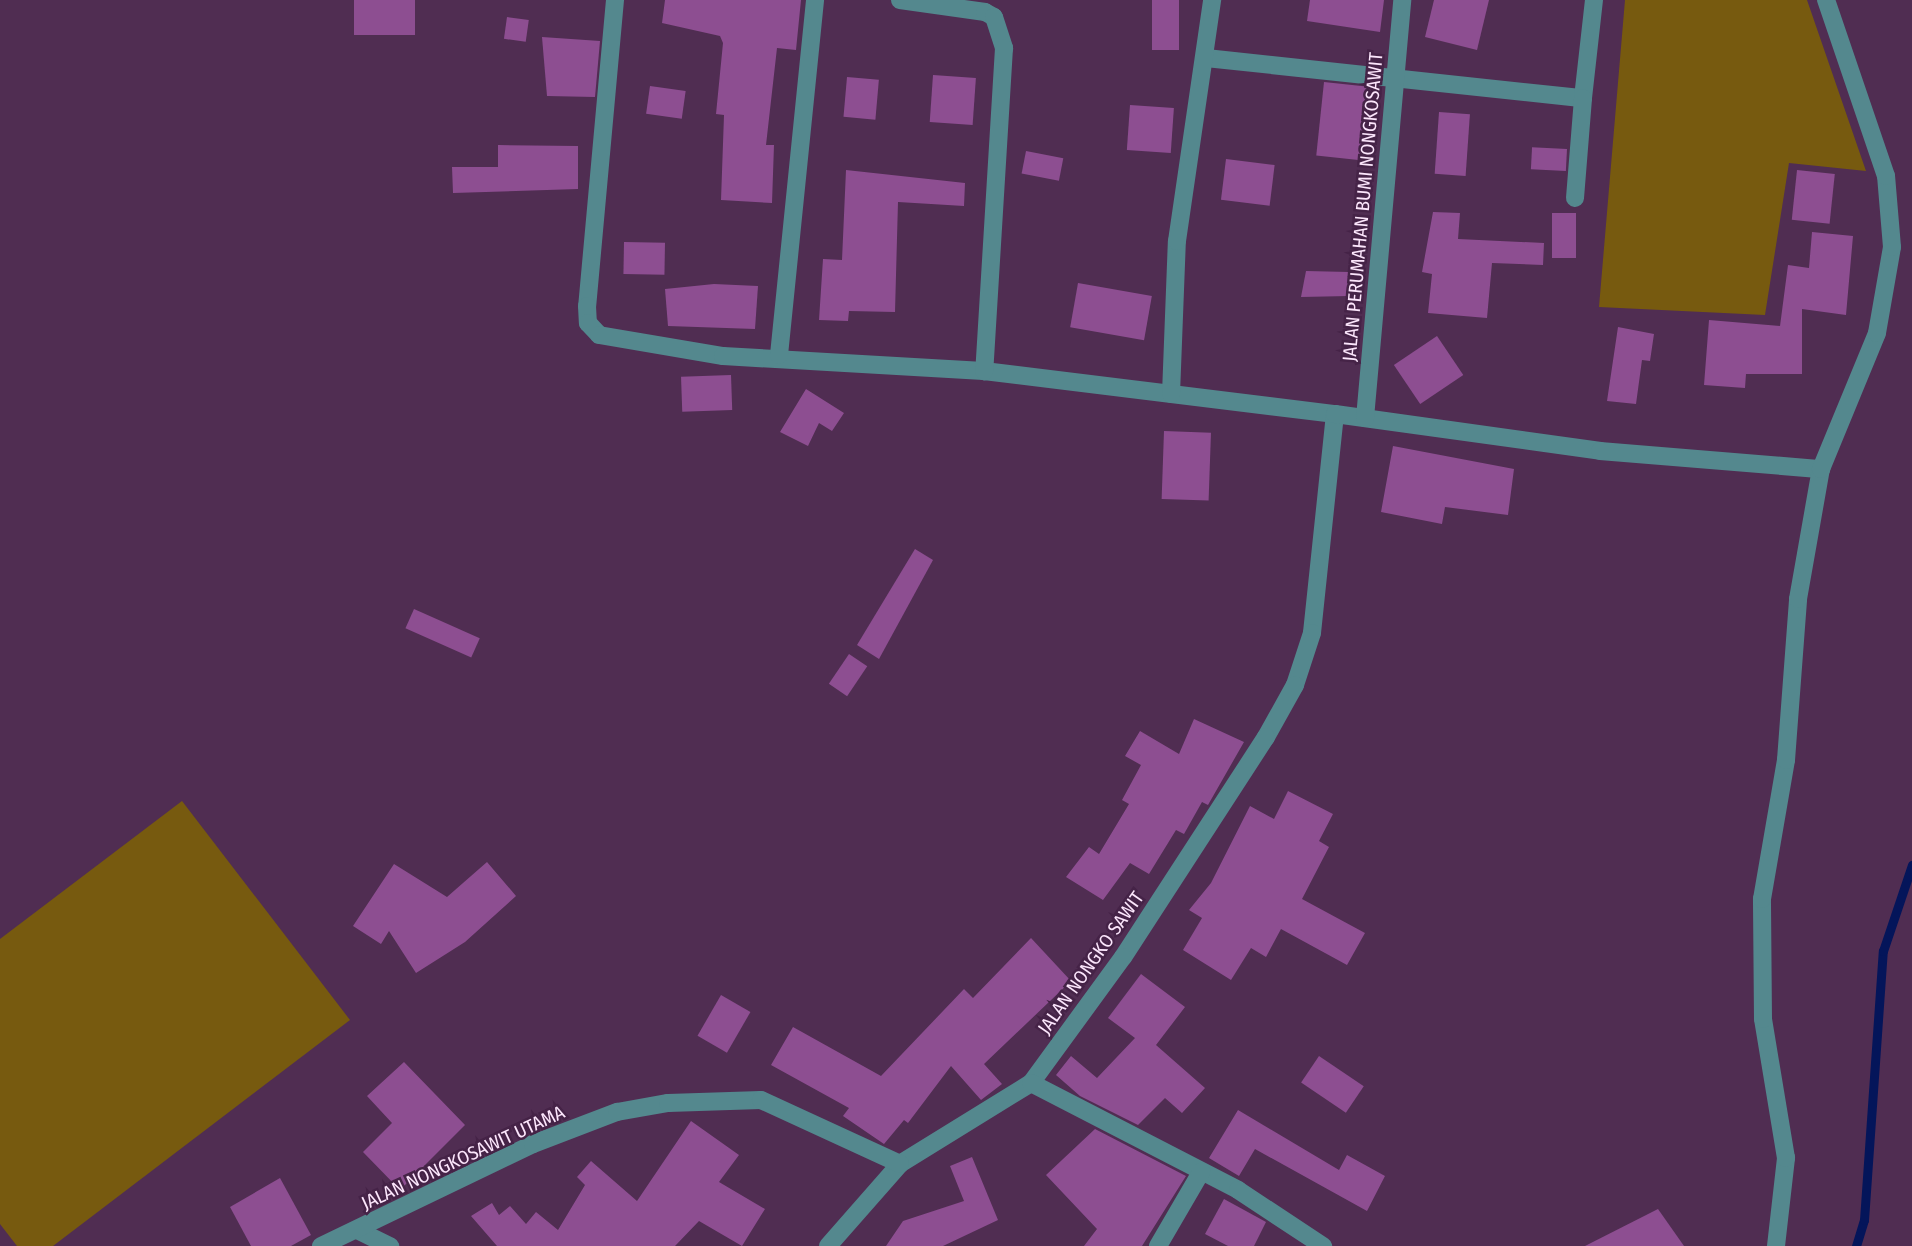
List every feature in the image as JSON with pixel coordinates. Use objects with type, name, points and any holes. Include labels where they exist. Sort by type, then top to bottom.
[{"type":"street","points":[[615,0],[588,323],[599,335],[622,343],[984,371],[1335,414],[1600,451],[1821,469]]},
{"type":"street","points":[[779,355],[815,0]]},
{"type":"street","points":[[900,0],[985,12],[994,17],[1004,48],[984,371]]},
{"type":"street","points":[[1171,394],[1177,241],[1206,58],[1212,0]]},
{"type":"street","name":"JALAN PERUMAHAN BUMI NONGKOSAWIT","points":[[1365,418],[1402,0]]},
{"type":"street","points":[[1575,198],[1594,0]]},
{"type":"street","points":[[1776,1246],[1786,1158],[1763,1018],[1762,899],[1786,760],[1798,599],[1821,469],[1877,333],[1892,247],[1886,176],[1826,0]]},
{"type":"street","points":[[1206,58],[1397,76],[1583,98]]},
{"type":"street","name":"JALAN NONGKO SAWIT","points":[[828,1246],[900,1164],[1031,1083],[1123,957],[1266,737],[1295,685],[1312,633],[1335,414]]},
{"type":"street","points":[[1031,1083],[1200,1172],[1323,1246]]},
{"type":"street","name":"JALAN NONGKOSAWIT UTAMA","points":[[321,1246],[533,1144],[617,1112],[668,1103],[761,1100],[900,1164]]},
{"type":"street","points":[[1158,1246],[1200,1172]]},
{"type":"street","name":"JALAN NONGKOSAWIT UTAMA","points":[[357,1230],[390,1246]]},
{"type":"shaded area","points":[[1625,0],[1807,0],[1866,171],[1789,163],[1765,315],[1599,307]]},
{"type":"shaded area","points":[[182,801],[350,1020],[53,1246],[17,1246],[0,1224],[0,939]]},
{"type":"building","points":[[354,0],[415,0],[415,35],[354,35]]},
{"type":"building","points":[[665,0],[801,0],[796,50],[777,48],[766,145],[774,145],[772,203],[721,200],[724,115],[716,114],[723,43],[720,36],[662,23]]},
{"type":"building","points":[[1152,0],[1179,0],[1179,50],[1152,50]]},
{"type":"building","points":[[1310,0],[1384,0],[1380,32],[1307,21]]},
{"type":"building","points":[[1434,0],[1489,0],[1477,50],[1425,37]]},
{"type":"building","points":[[507,17],[529,20],[526,42],[504,39]]},
{"type":"building","points":[[542,37],[600,41],[595,97],[547,96]]},
{"type":"building","points":[[933,75],[976,78],[973,125],[930,122]]},
{"type":"building","points":[[847,77],[879,80],[875,120],[844,117]]},
{"type":"building","points":[[1324,82],[1371,87],[1363,161],[1316,156]]},
{"type":"building","points":[[650,86],[686,91],[682,119],[646,114]]},
{"type":"building","points":[[1130,105],[1174,108],[1171,153],[1127,150]]},
{"type":"building","points":[[1439,112],[1470,114],[1466,176],[1435,174]]},
{"type":"building","points":[[498,145],[578,146],[578,189],[453,193],[452,167],[498,167]]},
{"type":"building","points":[[1532,147],[1567,149],[1566,171],[1531,169]]},
{"type":"building","points":[[1026,151],[1063,158],[1059,181],[1022,174]]},
{"type":"building","points":[[1226,159],[1275,165],[1270,206],[1221,200]]},
{"type":"building","points":[[846,170],[965,183],[964,206],[898,202],[895,312],[849,311],[848,321],[819,320],[823,259],[842,260]]},
{"type":"building","points":[[1797,170],[1835,174],[1830,224],[1792,220]]},
{"type":"building","points":[[1433,212],[1460,213],[1458,239],[1544,243],[1543,265],[1492,263],[1487,318],[1428,313],[1432,274],[1422,272]]},
{"type":"building","points":[[1552,213],[1576,213],[1576,258],[1552,258]]},
{"type":"building","points":[[1812,232],[1853,236],[1846,315],[1802,309],[1802,374],[1746,374],[1745,388],[1704,385],[1709,320],[1780,326],[1788,265],[1809,268]]},
{"type":"building","points":[[624,242],[665,243],[664,275],[623,274]]},
{"type":"building","points":[[1306,271],[1349,272],[1349,296],[1301,297]]},
{"type":"building","points":[[1078,283],[1152,296],[1144,340],[1070,327]]},
{"type":"building","points":[[714,284],[758,286],[755,329],[668,326],[665,289]]},
{"type":"building","points":[[1618,327],[1654,334],[1650,361],[1642,360],[1636,404],[1607,401]]},
{"type":"building","points":[[1437,336],[1463,375],[1420,404],[1394,365]]},
{"type":"building","points":[[731,375],[732,410],[682,412],[681,377]]},
{"type":"building","points":[[806,389],[844,413],[832,431],[819,423],[808,446],[780,432]]},
{"type":"building","points":[[1164,431],[1211,433],[1209,501],[1162,499]]},
{"type":"building","points":[[1393,446],[1514,469],[1508,515],[1445,507],[1442,524],[1381,512]]},
{"type":"building","points":[[915,549],[933,560],[879,659],[857,645]]},
{"type":"building","points":[[414,609],[480,638],[471,657],[405,628]]},
{"type":"building","points":[[849,654],[867,666],[847,696],[829,684]]},
{"type":"building","points":[[1194,719],[1244,742],[1208,805],[1202,802],[1184,834],[1176,830],[1149,874],[1130,863],[1103,900],[1066,877],[1089,847],[1099,854],[1129,804],[1122,800],[1141,765],[1125,756],[1140,731],[1179,754]]},
{"type":"building","points":[[1288,791],[1333,814],[1319,841],[1329,847],[1302,899],[1365,933],[1347,965],[1281,929],[1266,957],[1251,948],[1231,980],[1183,950],[1202,918],[1189,910],[1211,883],[1250,806],[1274,819]]},
{"type":"building","points":[[487,862],[516,896],[465,942],[416,973],[389,931],[381,944],[353,926],[394,864],[447,897]]},
{"type":"building","points":[[1031,938],[1071,981],[984,1064],[1002,1084],[981,1100],[951,1066],[908,1123],[904,1120],[884,1144],[843,1116],[849,1108],[771,1065],[793,1027],[881,1076],[964,989],[973,998]]},
{"type":"building","points":[[1141,974],[1185,1007],[1156,1045],[1205,1088],[1182,1113],[1165,1098],[1138,1125],[1080,1096],[1056,1075],[1071,1056],[1097,1078],[1135,1038],[1108,1018]]},
{"type":"building","points":[[721,995],[750,1012],[727,1053],[698,1036]]},
{"type":"building","points":[[1319,1056],[1364,1086],[1346,1113],[1301,1083]]},
{"type":"building","points":[[404,1062],[465,1125],[400,1190],[363,1152],[392,1123],[367,1096]]},
{"type":"building","points":[[1238,1110],[1339,1170],[1347,1155],[1385,1176],[1367,1211],[1255,1149],[1239,1176],[1209,1158]]},
{"type":"building","points":[[691,1121],[739,1155],[719,1182],[765,1209],[742,1246],[699,1221],[675,1246],[497,1246],[471,1216],[492,1203],[499,1215],[510,1206],[526,1224],[536,1212],[558,1230],[585,1185],[577,1177],[591,1161],[637,1201]]},
{"type":"building","points":[[1095,1129],[1186,1176],[1142,1246],[1084,1246],[1097,1229],[1046,1175]]},
{"type":"building","points":[[972,1157],[998,1220],[943,1246],[886,1246],[903,1221],[964,1201],[950,1166]]},
{"type":"building","points":[[280,1178],[311,1235],[291,1246],[251,1246],[230,1207]]},
{"type":"building","points":[[1224,1199],[1266,1222],[1254,1246],[1228,1246],[1205,1234]]},
{"type":"building","points":[[1658,1209],[1684,1246],[1585,1246]]},
{"type":"waterway","points":[[1856,1246],[1864,1220],[1883,951],[1912,865]]}]
